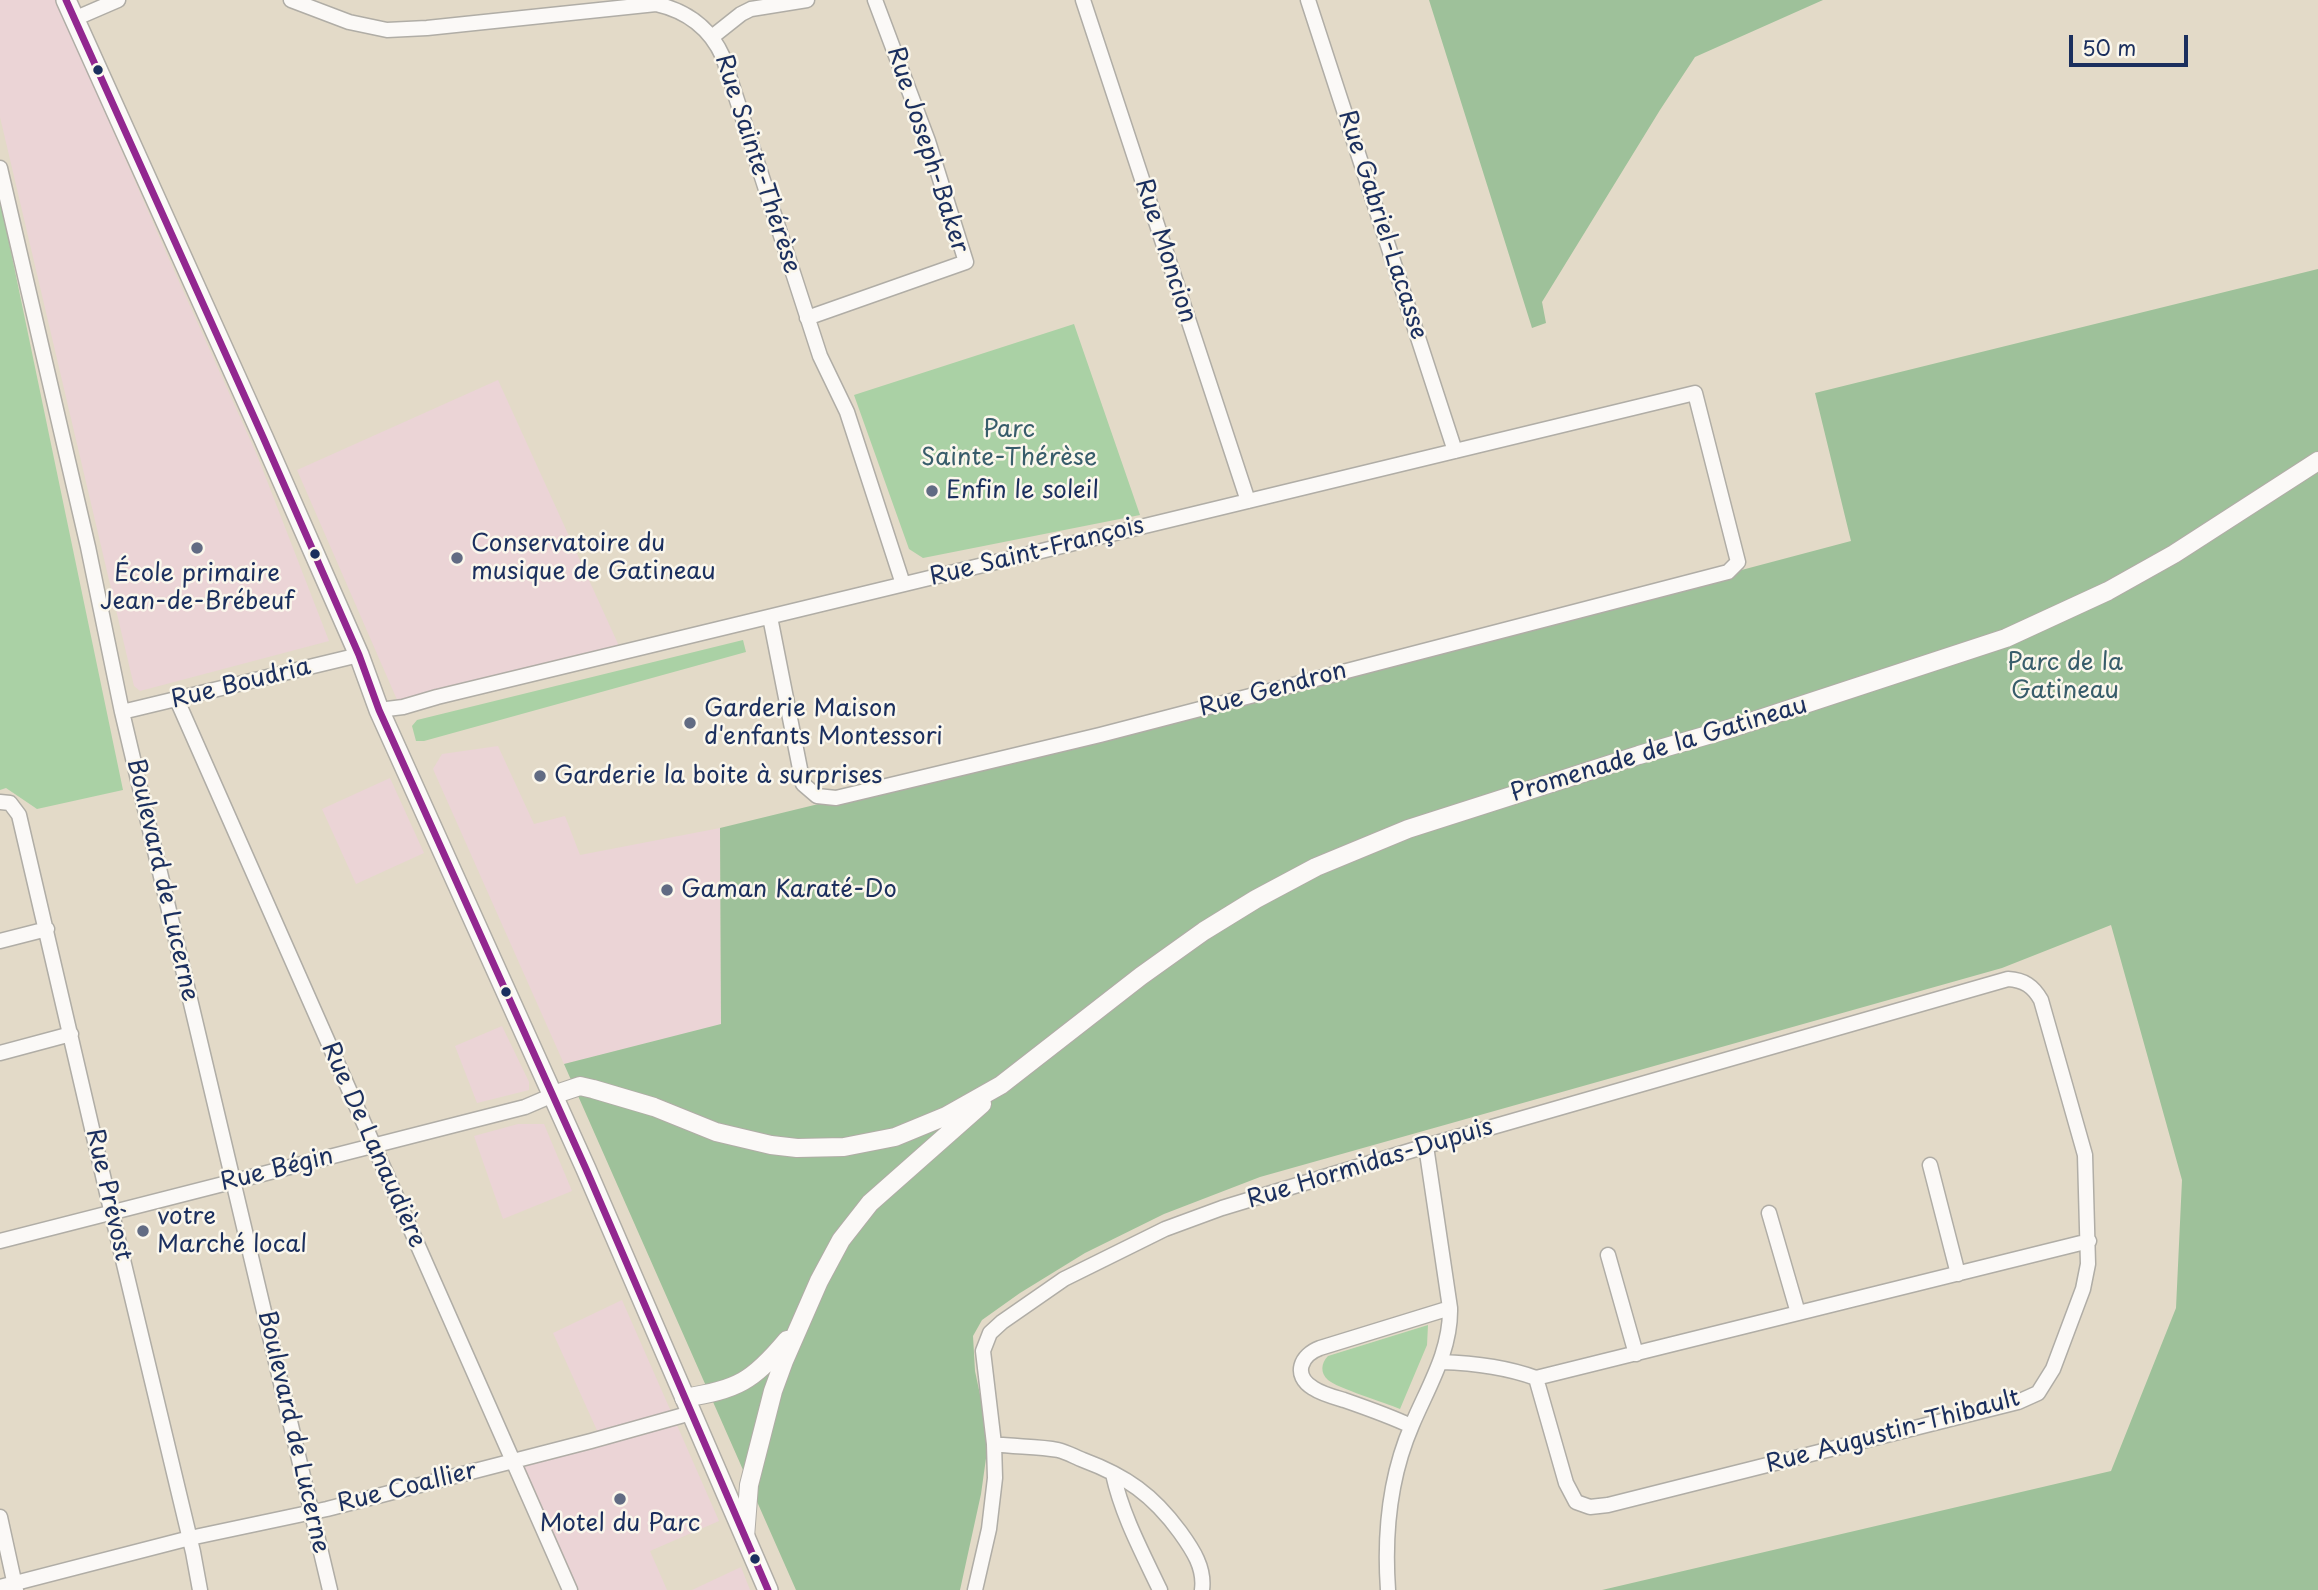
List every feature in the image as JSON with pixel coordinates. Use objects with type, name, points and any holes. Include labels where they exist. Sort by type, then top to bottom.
[{"type":"main road","points":[[66,0],[359,654],[379,710],[553,1095],[768,1590]]},
{"type":"street","points":[[74,19],[118,0]]},
{"type":"street","name":"Rue Sainte-Thérèse","points":[[292,0],[349,22],[387,30],[440,27],[656,4],[688,16],[712,37],[723,57],[807,318],[825,368],[847,412],[903,584]]},
{"type":"street","points":[[712,37],[741,13],[751,9],[807,0]]},
{"type":"street","name":"Rue Joseph-Baker","points":[[807,318],[967,262],[928,141],[875,0]]},
{"type":"street","name":"Rue Moncion","points":[[1083,0],[1248,501]]},
{"type":"street","name":"Rue Gabriel-Lacasse","points":[[1308,0],[1455,450]]},
{"type":"street","name":"Boulevard de Lucerne","points":[[0,168],[88,547],[122,712],[330,1590]]},
{"type":"street","name":"Rue Saint-François","points":[[379,710],[1695,393]]},
{"type":"street","name":"Rue Gendron","points":[[770,617],[803,784],[817,796],[836,798],[1100,735],[1728,572],[1738,562],[1695,393]]},
{"type":"street","name":"Promenade de la Gatineau","points":[[553,1095],[580,1086],[654,1107],[716,1132],[771,1145],[797,1148],[844,1147],[895,1137],[946,1116],[1000,1085],[1204,931],[1255,899],[1316,867],[1420,825],[1745,724],[2006,638],[2108,591],[2163,560],[2318,461]]},
{"type":"street","name":"Rue Boudria","points":[[122,712],[359,654]]},
{"type":"street","name":"Rue De Lanaudière","points":[[177,700],[570,1590]]},
{"type":"street","name":"Rue Prévost","points":[[5,802],[19,815],[200,1590]]},
{"type":"street","points":[[0,941],[47,929]]},
{"type":"street","name":"Rue Hormidas-Dupuis","points":[[975,1590],[989,1529],[995,1478],[984,1351],[990,1333],[1025,1305],[1097,1261],[1165,1229],[1222,1208],[1426,1146],[2008,979],[2025,982]]},
{"type":"street","name":"Rue Augustin-Thibault","points":[[1536,1378],[1571,1493],[1576,1502],[1590,1507],[1608,1505],[2018,1402],[2029,1398],[2044,1386],[2083,1289],[2088,1264],[2085,1155],[2041,1000],[2025,982]]},
{"type":"street","points":[[0,1053],[71,1034]]},
{"type":"street","name":"Promenade de la Gatineau","points":[[745,1537],[748,1485],[773,1391],[819,1281],[854,1220],[886,1186],[1020,1070]]},
{"type":"street","name":"Rue Bégin","points":[[0,1241],[525,1107],[553,1095]]},
{"type":"street","points":[[1388,1590],[1388,1507],[1411,1426],[1441,1362],[1449,1337],[1450,1308],[1426,1146]]},
{"type":"street","points":[[1930,1165],[1958,1274]]},
{"type":"street","points":[[1769,1213],[1798,1313]]},
{"type":"street","points":[[1441,1362],[1487,1366],[1536,1378],[2089,1241]]},
{"type":"street","points":[[1608,1255],[1636,1354]]},
{"type":"street","points":[[1411,1426],[1315,1390],[1302,1377],[1301,1366],[1304,1357],[1320,1348],[1450,1308]]},
{"type":"street","name":"Promenade de la Gatineau","points":[[688,1405],[750,1378],[764,1368],[801,1323]]},
{"type":"street","name":"Rue Coallier","points":[[0,1587],[16,1587],[190,1538],[327,1509],[513,1461],[688,1405]]},
{"type":"street","points":[[994,1444],[1059,1450],[1137,1486],[1165,1512],[1199,1563],[1203,1577],[1202,1590]]},
{"type":"street","points":[[1114,1474],[1125,1515],[1160,1590]]},
{"type":"street","points":[[0,1517],[16,1587]]},
{"type":"shaded area","name":"École primaire Jean-de-Brébeuf","points":[[0,0],[56,0],[257,455],[329,641],[140,691],[134,686],[0,117]]},
{"type":"shaded area","name":"Conservatoire du musique de Gatineau","points":[[498,380],[619,646],[398,702],[297,470]]},
{"type":"shaded area","points":[[498,746],[534,824],[565,816],[580,855],[720,828],[721,1025],[564,1064],[433,769],[442,754]]},
{"type":"shaded area","points":[[390,778],[424,853],[356,884],[322,809]]},
{"type":"shaded area","points":[[502,1026],[529,1082],[529,1090],[477,1103],[455,1046]]},
{"type":"shaded area","points":[[518,1124],[544,1124],[572,1191],[503,1219],[474,1136]]},
{"type":"shaded area","name":"Motel du Parc","points":[[622,1300],[719,1521],[650,1551],[667,1590],[570,1590],[513,1461],[600,1437],[553,1333]]},
{"type":"shaded area","points":[[741,1567],[750,1590],[692,1590]]},
{"type":"green space","points":[[1429,0],[1823,0],[1695,57],[1542,302],[1546,323],[1532,328]]},
{"type":"green space","points":[[0,199],[123,790],[37,809],[6,788],[0,790]]},
{"type":"green space","name":"Parc de la Gatineau","points":[[2318,269],[2318,1590],[1602,1590],[2111,1471],[2176,1308],[2182,1180],[2111,925],[2002,968],[1260,1177],[1164,1214],[1085,1253],[982,1320],[973,1336],[975,1371],[989,1437],[981,1494],[960,1590],[796,1590],[564,1064],[721,1024],[720,828],[1315,683],[1851,541],[1815,393]]},
{"type":"green space","name":"Parc Sainte-Thérèse","points":[[1074,324],[1140,515],[923,558],[909,549],[854,395]]},
{"type":"green space","points":[[743,640],[746,652],[416,741],[412,726],[417,720]]},
{"type":"green space","points":[[1428,1325],[1427,1345],[1400,1409],[1341,1387],[1328,1380],[1324,1374],[1323,1365],[1328,1356]]},
{"type":"transit line","points":[[66,0],[263,437],[359,655],[379,710],[586,1169],[768,1590]]},
{"type":"place","name":"Enfin le soleil","points":[[932,491]]},
{"type":"place","name":"École primaire Jean-de-Brébeuf","points":[[197,548]]},
{"type":"place","name":"Conservatoire du musique de Gatineau","points":[[457,558]]},
{"type":"place","name":"Garderie Maison d'enfants Montessori","points":[[690,723]]},
{"type":"place","name":"Garderie la boite à surprises","points":[[540,776]]},
{"type":"place","name":"Gaman Karaté-Do","points":[[667,890]]},
{"type":"place","name":"votre Marché local","points":[[143,1231]]},
{"type":"place","name":"Motel du Parc","points":[[620,1499]]}]
